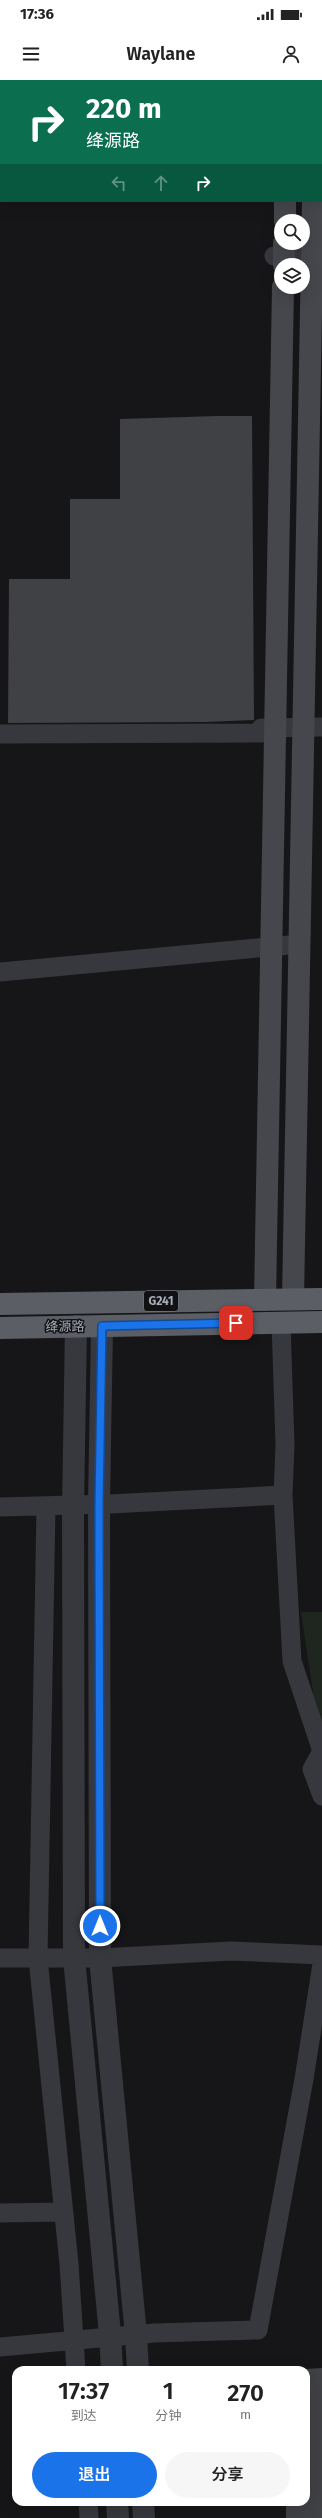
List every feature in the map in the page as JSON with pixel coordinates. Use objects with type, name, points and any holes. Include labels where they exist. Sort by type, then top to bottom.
[{"type":"highway","name":"绛源路","points":[[0,1304],[322,1299]]},
{"type":"highway","name":"绛源路","points":[[0,1328],[322,1322]]},
{"type":"main road","points":[[285,202],[285,214]]},
{"type":"main road","points":[[294,1299],[300,944],[313,727],[317,252],[313,202]]},
{"type":"main road","points":[[265,1300],[272,947],[266,729],[284,294]]},
{"type":"street","points":[[282,255],[317,252]]},
{"type":"street","points":[[0,734],[313,727]]},
{"type":"street","points":[[0,972],[300,944]]},
{"type":"street","points":[[281,1322],[285,1445],[283,1495],[292,1661],[318,1725],[322,1751],[317,1769],[322,1796]]},
{"type":"street","points":[[76,1326],[73,1505],[74,1958],[112,2366]]},
{"type":"street","points":[[102,1326],[99,1504],[100,1958],[138,2366]]},
{"type":"street","points":[[0,1507],[283,1495]]},
{"type":"street","points":[[46,1506],[38,1958],[64,2212],[76,2366]]},
{"type":"street","points":[[0,1958],[100,1958],[231,1951],[322,1954]]},
{"type":"street","points":[[0,2347],[136,2335],[258,2330],[304,2079],[322,1964]]},
{"type":"street","points":[[0,2213],[64,2212]]},
{"type":"street","points":[[88,2506],[88,2518]]},
{"type":"street","points":[[117,2506],[118,2518]]},
{"type":"street","points":[[143,2506],[144,2518]]},
{"type":"shaded area","points":[[301,1612],[322,1612],[322,1752]]},
{"type":"building","points":[[252,416],[254,720],[205,722],[8,723],[9,579],[70,579],[70,499],[120,499],[120,419]]},
{"type":"building","points":[[322,2368],[322,2518],[286,2518],[286,2506],[310,2506],[310,2369]]},
{"type":"route","points":[[100,1926],[99,1504],[102,1326],[236,1323]]}]
